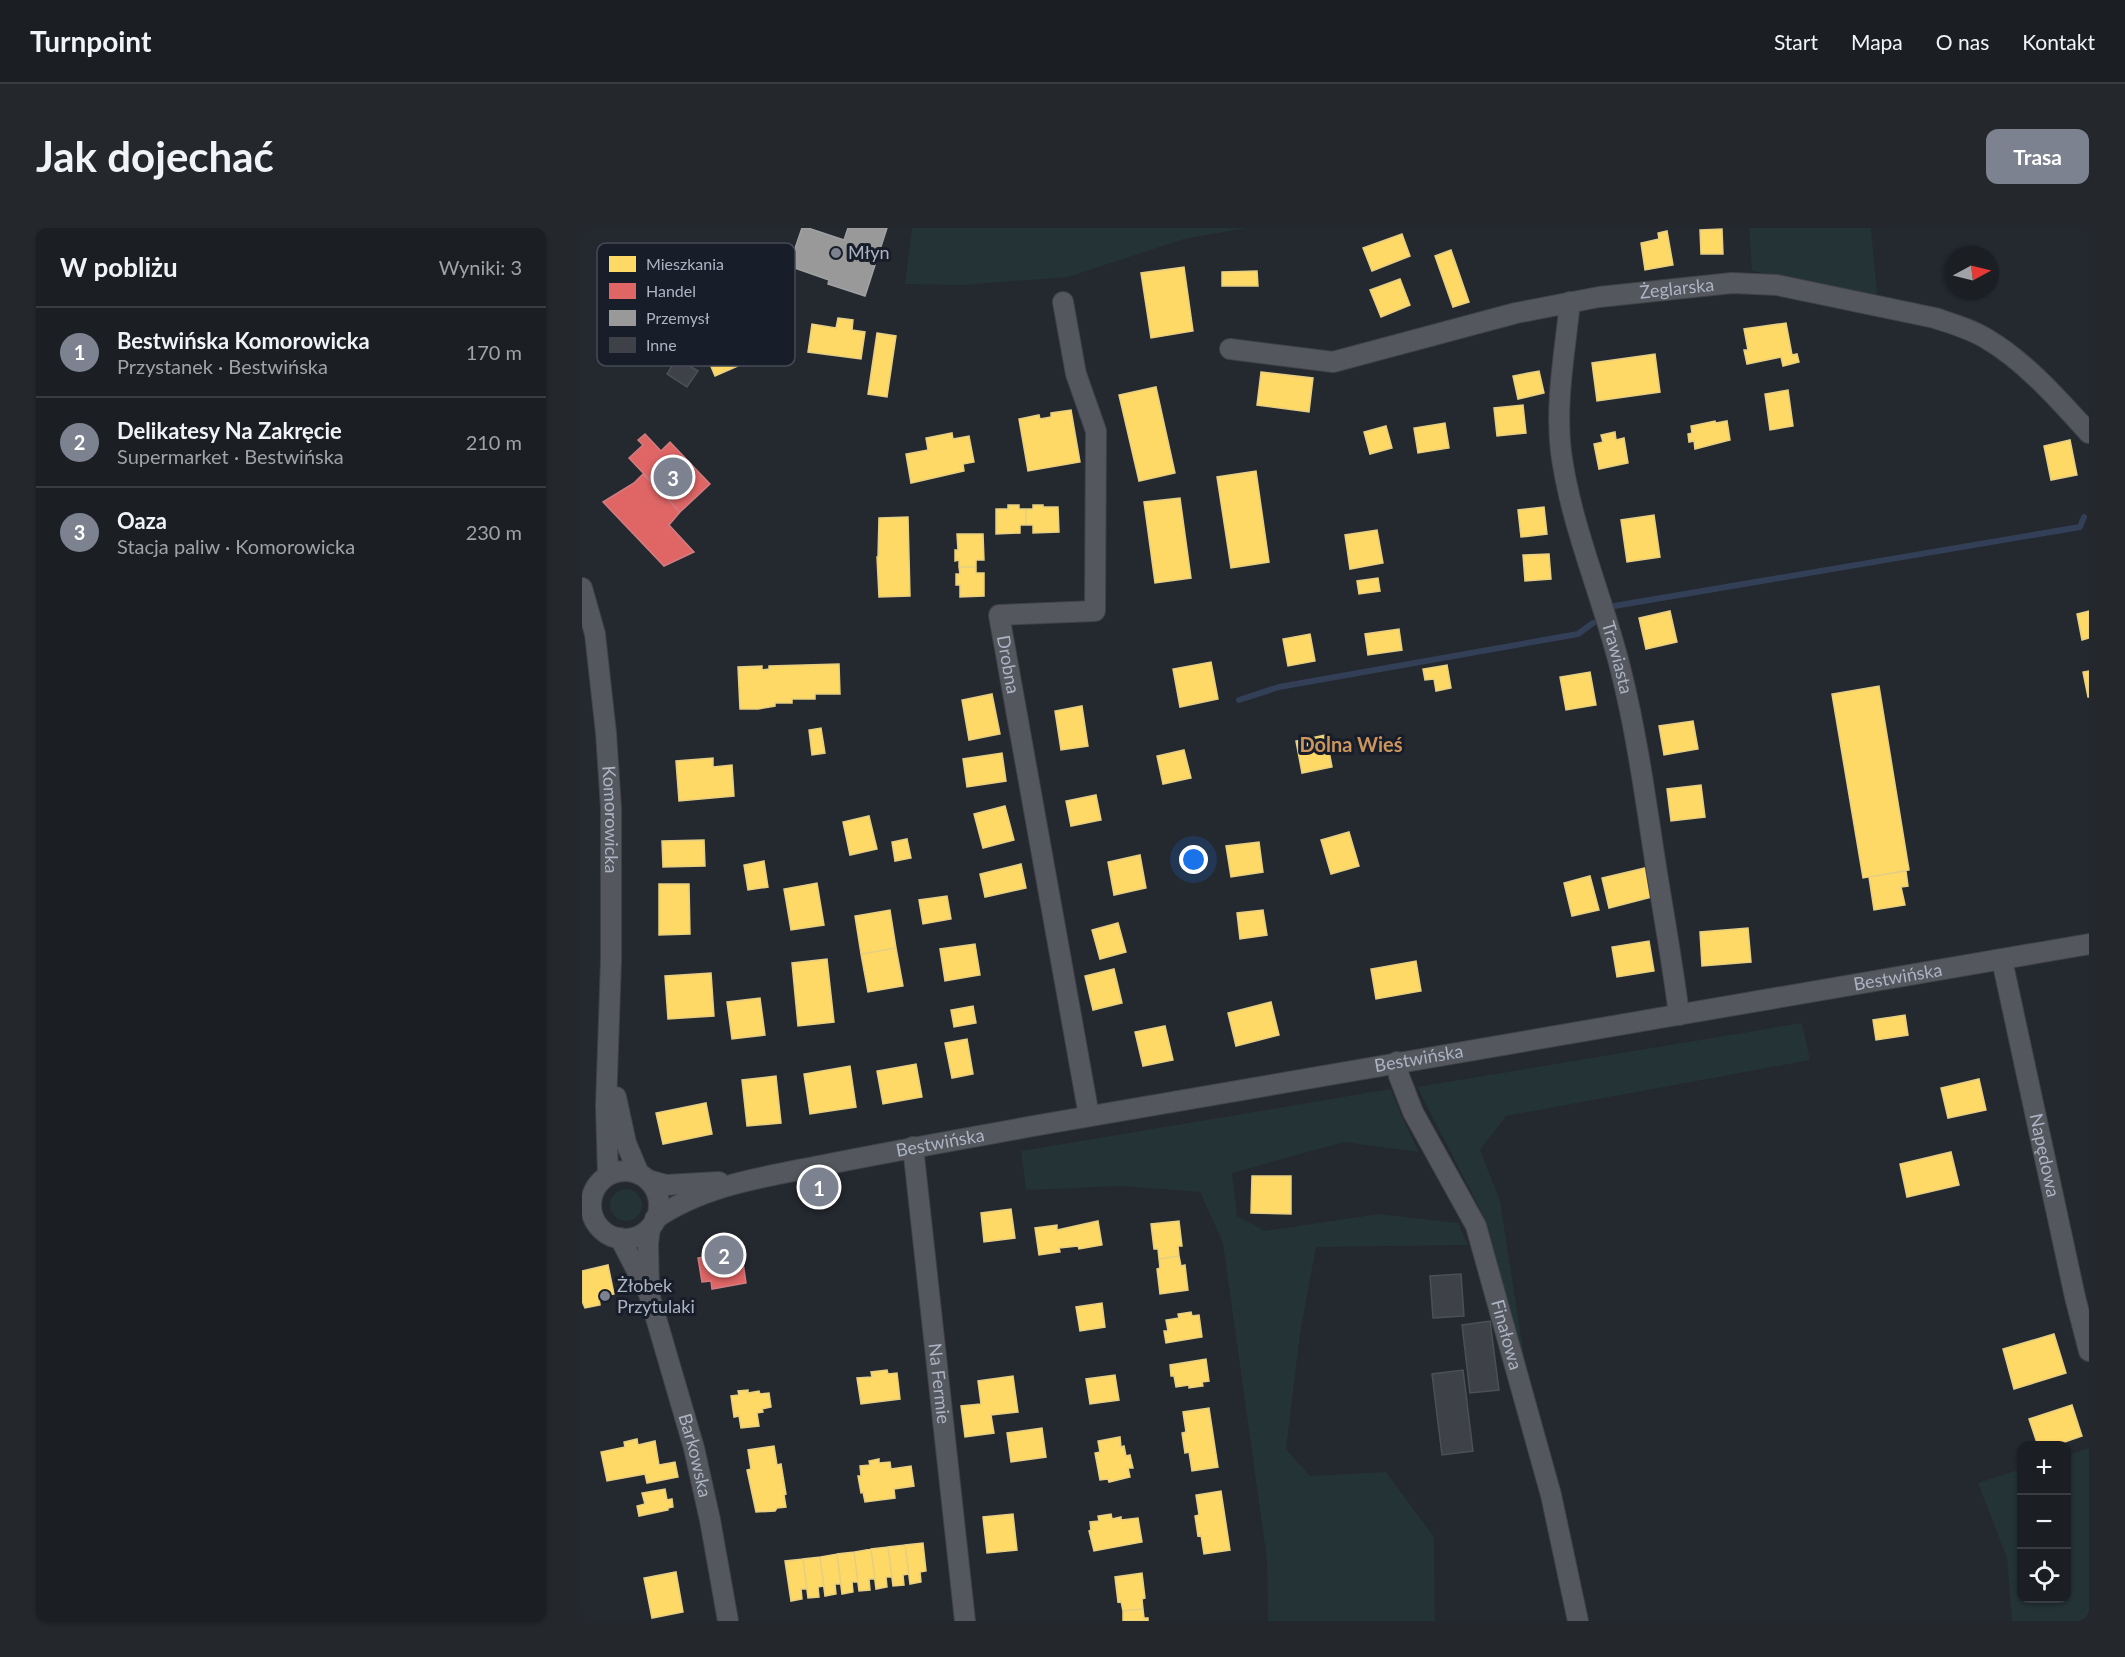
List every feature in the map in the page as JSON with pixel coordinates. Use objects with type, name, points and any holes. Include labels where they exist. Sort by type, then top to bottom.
[{"type":"street","name":"Żeglarska","points":[[1230,349],[1333,362],[1516,313],[1570,302],[1693,286],[1753,283],[1777,285],[1935,318],[1987,338],[2034,376],[2089,433]]},
{"type":"street","name":"Trawiasta","points":[[1570,302],[1559,411],[1561,451],[1588,565],[1608,623],[1621,671],[1645,794],[1679,1016]]},
{"type":"street","name":"Drobna","points":[[1063,303],[1076,374],[1096,431],[1095,611],[999,615],[1089,1116]]},
{"type":"street","name":"Komorowicka","points":[[582,588],[595,634],[610,775],[612,854],[606,1106],[608,1175]]},
{"type":"street","name":"Bestwińska","points":[[652,1224],[671,1208],[749,1180],[913,1148],[1397,1062],[1679,1016],[2089,944]]},
{"type":"street","name":"Napędowa","points":[[2002,960],[2075,1297],[2089,1351]]},
{"type":"street","name":"Komorowicka","points":[[608,1053],[626,1143],[644,1177]]},
{"type":"street","name":"Finałowa","points":[[1397,1062],[1399,1076],[1413,1112],[1476,1226],[1551,1495],[1578,1621]]},
{"type":"street","name":"Na Fermie","points":[[913,1148],[965,1621]]},
{"type":"street","points":[[618,1171],[629,1171],[644,1177],[655,1188],[658,1209],[652,1224],[641,1235],[631,1238],[610,1236],[588,1220],[591,1200],[588,1193],[600,1181],[618,1171]]},
{"type":"street","name":"Bestwińska","points":[[644,1177],[666,1185],[749,1180]]},
{"type":"street","name":"Barkowska","points":[[649,1294],[648,1244],[652,1224]]},
{"type":"street","name":"Barkowska","points":[[620,1238],[649,1294],[694,1448],[710,1520],[728,1621]]},
{"type":"shaded area","points":[[912,228],[1246,228],[1184,239],[1068,277],[962,285],[905,284]]},
{"type":"shaded area","points":[[1749,228],[1871,228],[1877,295],[1752,271]]},
{"type":"shaded area","points":[[1802,1023],[1810,1060],[1506,1116],[1480,1150],[1500,1201],[1527,1376],[1483,1215],[1417,1087]]},
{"type":"shaded area","points":[[1391,1089],[1419,1152],[1344,1142],[1232,1173],[1237,1216],[1265,1231],[1378,1214],[1458,1223],[1468,1245],[1316,1247],[1300,1334],[1286,1449],[1310,1476],[1386,1472],[1434,1537],[1435,1621],[1268,1621],[1267,1560],[1223,1243],[1200,1192],[1121,1186],[1026,1190],[1021,1151]]},
{"type":"shaded area","points":[[626,1189],[637,1194],[642,1205],[637,1216],[626,1221],[615,1216],[610,1205],[615,1194]]},
{"type":"shaded area","points":[[2089,1448],[2089,1621],[2012,1621],[2007,1558],[1978,1483],[2017,1470],[2017,1603],[2071,1603],[2071,1454]]},
{"type":"building: Mieszkania","points":[[1722,229],[1723,254],[1701,254],[1700,230]]},
{"type":"building: Mieszkania","points":[[1667,231],[1673,265],[1645,270],[1641,243],[1659,239],[1658,233]]},
{"type":"building: Mieszkania","points":[[1402,234],[1410,256],[1372,271],[1363,248]]},
{"type":"building: Mieszkania","points":[[1451,250],[1469,302],[1453,307],[1435,256]]},
{"type":"building: Mieszkania","points":[[1184,267],[1193,331],[1151,338],[1141,273]]},
{"type":"building: Mieszkania","points":[[1257,271],[1258,286],[1222,286],[1222,272]]},
{"type":"building: Mieszkania","points":[[1400,279],[1410,305],[1381,317],[1370,290]]},
{"type":"building: Mieszkania","points":[[838,318],[853,320],[852,330],[865,332],[861,359],[808,352],[812,324],[836,328]]},
{"type":"building: Mieszkania","points":[[1786,323],[1792,355],[1797,354],[1799,362],[1783,366],[1781,357],[1747,364],[1744,350],[1748,350],[1744,329]]},
{"type":"building: Mieszkania","points":[[877,333],[896,336],[887,397],[868,394]]},
{"type":"building: Mieszkania","points":[[1655,354],[1660,392],[1597,401],[1592,363]]},
{"type":"building: Mieszkania","points":[[711,366],[738,366],[715,376]]},
{"type":"building: Mieszkania","points":[[1539,371],[1544,393],[1518,399],[1513,376]]},
{"type":"building: Mieszkania","points":[[1261,372],[1313,378],[1309,412],[1257,405]]},
{"type":"building: Mieszkania","points":[[1156,387],[1175,473],[1139,481],[1119,395]]},
{"type":"building: Mieszkania","points":[[1788,390],[1793,426],[1770,430],[1765,394]]},
{"type":"building: Mieszkania","points":[[1523,405],[1526,433],[1497,436],[1494,408]]},
{"type":"building: Mieszkania","points":[[1071,410],[1080,462],[1028,471],[1019,419],[1039,415],[1040,419],[1051,417],[1051,413]]},
{"type":"building: Mieszkania","points":[[1715,421],[1716,423],[1727,421],[1730,440],[1695,449],[1694,441],[1689,442],[1688,434],[1692,433],[1691,426]]},
{"type":"building: Mieszkania","points":[[1445,423],[1449,448],[1418,453],[1414,428]]},
{"type":"building: Mieszkania","points":[[1386,426],[1392,448],[1370,454],[1364,432]]},
{"type":"building: Mieszkania","points":[[1615,432],[1616,440],[1624,438],[1628,463],[1599,469],[1594,444],[1603,442],[1601,435]]},
{"type":"building: Mieszkania","points":[[952,433],[953,439],[969,436],[974,462],[963,464],[964,471],[911,483],[906,454],[928,450],[926,438]]},
{"type":"building: Mieszkania","points":[[2070,440],[2077,475],[2051,480],[2044,446]]},
{"type":"building: Mieszkania","points":[[1256,471],[1269,562],[1231,568],[1217,477]]},
{"type":"building: Mieszkania","points":[[1180,498],[1191,578],[1155,583],[1144,502]]},
{"type":"building: Mieszkania","points":[[1008,505],[1019,505],[1019,509],[1026,509],[1026,525],[1020,525],[1020,533],[996,534],[996,509],[1008,509]]},
{"type":"building: Mieszkania","points":[[1033,505],[1058,507],[1059,532],[1033,533],[1033,525],[1026,525],[1026,509],[1033,509]]},
{"type":"building: Mieszkania","points":[[1544,507],[1547,534],[1521,537],[1518,510]]},
{"type":"building: Mieszkania","points":[[1654,515],[1660,557],[1627,562],[1621,520]]},
{"type":"building: Mieszkania","points":[[908,517],[910,596],[879,597],[877,557],[879,518]]},
{"type":"building: Mieszkania","points":[[1377,530],[1383,563],[1350,569],[1345,535]]},
{"type":"building: Mieszkania","points":[[957,534],[983,534],[984,560],[976,560],[976,567],[959,567],[959,560],[955,561],[955,550],[958,550]]},
{"type":"building: Mieszkania","points":[[1549,554],[1551,579],[1525,581],[1523,555]]},
{"type":"building: Mieszkania","points":[[959,567],[976,567],[976,573],[984,573],[984,596],[960,597],[960,585],[956,585],[956,574],[960,574]]},
{"type":"building: Mieszkania","points":[[1378,578],[1380,591],[1359,594],[1357,581]]},
{"type":"building: Mieszkania","points":[[1670,611],[1677,642],[1646,649],[1639,618]]},
{"type":"building: Mieszkania","points":[[2089,611],[2089,638],[2082,640],[2077,614]]},
{"type":"building: Mieszkania","points":[[1399,629],[1402,650],[1368,655],[1365,634]]},
{"type":"building: Mieszkania","points":[[1310,634],[1315,661],[1288,666],[1283,639]]},
{"type":"building: Mieszkania","points":[[1211,662],[1218,699],[1180,707],[1173,669]]},
{"type":"building: Mieszkania","points":[[839,664],[840,694],[815,694],[815,699],[792,699],[792,703],[775,703],[775,706],[758,709],[740,709],[738,667],[762,666],[762,670],[769,669],[769,666]]},
{"type":"building: Mieszkania","points":[[1447,665],[1451,688],[1436,691],[1434,679],[1425,680],[1423,669]]},
{"type":"building: Mieszkania","points":[[2089,671],[2089,697],[2088,697],[2083,672]]},
{"type":"building: Mieszkania","points":[[1590,672],[1596,705],[1566,710],[1560,677]]},
{"type":"building: Mieszkania","points":[[1879,686],[1909,870],[1863,878],[1832,694]]},
{"type":"building: Mieszkania","points":[[992,694],[1000,734],[969,740],[962,700]]},
{"type":"building: Mieszkania","points":[[1082,706],[1088,746],[1061,750],[1055,711]]},
{"type":"building: Mieszkania","points":[[1693,721],[1698,749],[1664,755],[1659,726]]},
{"type":"building: Mieszkania","points":[[821,728],[825,753],[812,755],[809,730]]},
{"type":"building: Mieszkania","points":[[1326,735],[1332,767],[1302,773],[1296,741]]},
{"type":"building: Mieszkania","points":[[1184,750],[1191,778],[1163,784],[1157,756]]},
{"type":"building: Mieszkania","points":[[1002,753],[1006,781],[967,787],[963,759]]},
{"type":"building: Mieszkania","points":[[713,758],[713,767],[732,765],[734,796],[679,801],[676,761]]},
{"type":"building: Mieszkania","points":[[1701,785],[1705,817],[1671,821],[1667,789]]},
{"type":"building: Mieszkania","points":[[1096,795],[1101,820],[1071,826],[1066,801]]},
{"type":"building: Mieszkania","points":[[1005,806],[1014,840],[983,848],[974,814]]},
{"type":"building: Mieszkania","points":[[869,816],[877,849],[850,855],[843,822]]},
{"type":"building: Mieszkania","points":[[1349,832],[1359,866],[1331,874],[1321,840]]},
{"type":"building: Mieszkania","points":[[907,839],[911,858],[895,861],[892,842]]},
{"type":"building: Mieszkania","points":[[704,840],[705,866],[663,867],[662,841]]},
{"type":"building: Mieszkania","points":[[1259,842],[1263,872],[1231,877],[1226,846]]},
{"type":"building: Mieszkania","points":[[1140,855],[1146,888],[1114,895],[1108,862]]},
{"type":"building: Mieszkania","points":[[764,861],[768,887],[748,890],[744,865]]},
{"type":"building: Mieszkania","points":[[1021,864],[1026,888],[985,897],[980,874]]},
{"type":"building: Mieszkania","points":[[1645,868],[1652,897],[1609,908],[1602,878]]},
{"type":"building: Mieszkania","points":[[1906,871],[1908,886],[1901,887],[1905,905],[1874,910],[1869,877]]},
{"type":"building: Mieszkania","points":[[1590,876],[1599,910],[1572,916],[1564,883]]},
{"type":"building: Mieszkania","points":[[817,883],[824,925],[791,930],[784,889]]},
{"type":"building: Mieszkania","points":[[659,884],[689,884],[690,934],[659,935]]},
{"type":"building: Mieszkania","points":[[947,896],[951,919],[923,924],[919,900]]},
{"type":"building: Mieszkania","points":[[890,910],[896,948],[861,954],[855,916]]},
{"type":"building: Mieszkania","points":[[1263,910],[1267,935],[1240,939],[1237,913]]},
{"type":"building: Mieszkania","points":[[1118,923],[1126,952],[1100,959],[1092,930]]},
{"type":"building: Mieszkania","points":[[1748,928],[1751,962],[1702,966],[1700,932]]},
{"type":"building: Mieszkania","points":[[1649,941],[1654,971],[1617,977],[1612,947]]},
{"type":"building: Mieszkania","points":[[975,944],[980,975],[945,981],[940,949]]},
{"type":"building: Mieszkania","points":[[896,948],[903,986],[868,992],[861,954]]},
{"type":"building: Mieszkania","points":[[827,959],[834,1022],[798,1026],[792,963]]},
{"type":"building: Mieszkania","points":[[1416,961],[1421,991],[1376,999],[1371,969]]},
{"type":"building: Mieszkania","points":[[1114,969],[1122,1003],[1093,1010],[1085,976]]},
{"type":"building: Mieszkania","points":[[711,973],[714,1016],[668,1019],[665,976]]},
{"type":"building: Mieszkania","points":[[760,998],[765,1035],[732,1039],[727,1002]]},
{"type":"building: Mieszkania","points":[[1271,1002],[1279,1035],[1236,1046],[1228,1013]]},
{"type":"building: Mieszkania","points":[[973,1006],[976,1023],[954,1027],[951,1010]]},
{"type":"building: Mieszkania","points":[[1905,1015],[1908,1035],[1876,1040],[1873,1020]]},
{"type":"building: Mieszkania","points":[[1165,1026],[1173,1060],[1143,1066],[1135,1032]]},
{"type":"building: Mieszkania","points":[[967,1039],[973,1074],[952,1078],[945,1043]]},
{"type":"building: Mieszkania","points":[[916,1064],[922,1097],[883,1104],[877,1071]]},
{"type":"building: Mieszkania","points":[[850,1066],[856,1107],[810,1114],[804,1074]]},
{"type":"building: Mieszkania","points":[[776,1076],[781,1123],[747,1126],[742,1080]]},
{"type":"building: Mieszkania","points":[[1979,1079],[1986,1110],[1948,1118],[1941,1088]]},
{"type":"building: Mieszkania","points":[[706,1103],[712,1134],[663,1144],[656,1113]]},
{"type":"building: Mieszkania","points":[[1951,1152],[1959,1185],[1907,1197],[1900,1164]]},
{"type":"building: Mieszkania","points":[[1252,1176],[1291,1176],[1291,1214],[1251,1213]]},
{"type":"building: Mieszkania","points":[[1011,1209],[1015,1238],[984,1242],[981,1213]]},
{"type":"building: Mieszkania","points":[[1098,1221],[1102,1245],[1079,1249],[1078,1246],[1059,1248],[1060,1252],[1039,1255],[1035,1228],[1057,1225],[1057,1230]]},
{"type":"building: Mieszkania","points":[[1179,1221],[1182,1246],[1178,1246],[1179,1256],[1159,1259],[1158,1249],[1154,1249],[1151,1224]]},
{"type":"building: Mieszkania","points":[[1179,1256],[1181,1266],[1185,1265],[1188,1290],[1160,1294],[1157,1269],[1160,1268],[1159,1259]]},
{"type":"building: Mieszkania","points":[[608,1265],[614,1294],[599,1297],[600,1305],[585,1308],[582,1301],[582,1271]]},
{"type":"building: Mieszkania","points":[[1102,1303],[1105,1327],[1080,1331],[1076,1307]]},
{"type":"building: Mieszkania","points":[[1191,1312],[1192,1316],[1199,1315],[1202,1337],[1166,1343],[1164,1331],[1168,1331],[1166,1320],[1179,1318],[1178,1314]]},
{"type":"building: Mieszkania","points":[[2054,1334],[2066,1373],[2014,1389],[2003,1349]]},
{"type":"building: Mieszkania","points":[[1206,1359],[1209,1381],[1202,1382],[1203,1386],[1176,1387],[1174,1376],[1171,1376],[1170,1365]]},
{"type":"building: Mieszkania","points":[[887,1370],[888,1374],[897,1373],[900,1399],[861,1404],[857,1378],[872,1377],[871,1372]]},
{"type":"building: Mieszkania","points":[[1115,1375],[1119,1400],[1090,1404],[1086,1379]]},
{"type":"building: Mieszkania","points":[[1013,1376],[1018,1412],[991,1415],[994,1433],[965,1437],[961,1406],[981,1404],[978,1381]]},
{"type":"building: Mieszkania","points":[[748,1390],[748,1393],[759,1391],[760,1394],[769,1393],[771,1407],[757,1413],[759,1426],[741,1428],[739,1416],[734,1417],[731,1396],[739,1395],[738,1391]]},
{"type":"building: Mieszkania","points":[[2072,1405],[2082,1436],[2068,1441],[2036,1441],[2029,1419]]},
{"type":"building: Mieszkania","points":[[1209,1408],[1218,1467],[1192,1471],[1189,1452],[1185,1453],[1182,1433],[1186,1432],[1183,1412]]},
{"type":"building: Mieszkania","points":[[1042,1428],[1046,1457],[1011,1462],[1007,1433]]},
{"type":"building: Mieszkania","points":[[1120,1437],[1121,1447],[1124,1446],[1126,1456],[1130,1455],[1133,1468],[1128,1468],[1130,1477],[1109,1482],[1108,1479],[1100,1480],[1095,1453],[1100,1452],[1098,1441]]},
{"type":"building: Mieszkania","points":[[637,1439],[638,1445],[655,1441],[659,1465],[675,1462],[678,1477],[647,1483],[645,1474],[607,1481],[601,1452],[625,1447],[624,1442]]},
{"type":"building: Mieszkania","points":[[774,1446],[777,1465],[781,1464],[786,1507],[777,1508],[775,1511],[756,1512],[747,1470],[751,1469],[748,1450]]},
{"type":"building: Mieszkania","points":[[879,1459],[879,1463],[890,1462],[891,1469],[911,1466],[914,1486],[894,1489],[895,1498],[865,1502],[858,1476],[861,1476],[860,1466],[870,1465],[869,1461]]},
{"type":"building: Mieszkania","points":[[665,1489],[667,1500],[672,1499],[673,1507],[639,1516],[637,1506],[645,1504],[642,1493]]},
{"type":"building: Mieszkania","points":[[1221,1491],[1230,1550],[1204,1554],[1195,1516],[1199,1515],[1196,1495]]},
{"type":"building: Mieszkania","points":[[1013,1514],[1017,1550],[987,1553],[983,1517]]},
{"type":"building: Mieszkania","points":[[1111,1514],[1112,1519],[1138,1518],[1142,1542],[1094,1551],[1089,1531],[1091,1530],[1090,1522],[1099,1521],[1098,1516]]},
{"type":"building: Mieszkania","points":[[923,1543],[926,1571],[920,1572],[921,1582],[910,1584],[905,1545]]},
{"type":"building: Mieszkania","points":[[905,1545],[909,1574],[903,1575],[904,1585],[893,1586],[888,1547]]},
{"type":"building: Mieszkania","points":[[888,1547],[892,1577],[886,1577],[887,1587],[876,1589],[871,1549]]},
{"type":"building: Mieszkania","points":[[871,1549],[875,1579],[869,1579],[870,1590],[859,1591],[854,1552]]},
{"type":"building: Mieszkania","points":[[854,1552],[858,1582],[852,1582],[853,1592],[842,1594],[837,1554]]},
{"type":"building: Mieszkania","points":[[837,1554],[841,1584],[835,1584],[836,1594],[825,1596],[820,1557]]},
{"type":"building: Mieszkania","points":[[820,1557],[824,1586],[818,1587],[819,1597],[808,1598],[803,1559]]},
{"type":"building: Mieszkania","points":[[803,1559],[807,1589],[801,1589],[802,1599],[791,1601],[785,1561]]},
{"type":"building: Mieszkania","points":[[676,1572],[683,1612],[652,1618],[644,1578]]},
{"type":"building: Mieszkania","points":[[1142,1573],[1145,1598],[1142,1599],[1143,1609],[1123,1611],[1121,1601],[1118,1602],[1115,1577]]},
{"type":"building: Mieszkania","points":[[1143,1609],[1144,1618],[1148,1618],[1148,1621],[1123,1621],[1123,1611]]},
{"type":"building: Handel","points":[[645,434],[661,451],[670,442],[710,484],[680,512],[629,458],[643,445],[638,440]]},
{"type":"building: Handel","points":[[643,474],[680,512],[669,525],[694,552],[664,566],[603,502],[634,483]]},
{"type":"building: Handel","points":[[741,1249],[746,1283],[712,1289],[711,1281],[702,1282],[698,1258]]},
{"type":"building: Przemysł","name":"Młyn","points":[[802,228],[844,240],[848,228],[887,228],[865,296],[828,284],[829,280],[795,268],[795,248]]},
{"type":"building: Inne","points":[[672,366],[690,366],[698,371],[687,387],[667,374]]},
{"type":"building: Inne","points":[[1461,1274],[1464,1316],[1433,1318],[1430,1276]]},
{"type":"building: Inne","points":[[1490,1321],[1499,1390],[1470,1393],[1462,1325]]},
{"type":"building: Inne","points":[[1463,1370],[1473,1451],[1442,1455],[1432,1374]]},
{"type":"waterway","points":[[1614,606],[2080,527],[2084,517]]},
{"type":"waterway","points":[[1239,700],[1279,687],[1578,634],[1593,623]]},
{"type":"place","name":"Młyn","points":[[836,253]]},
{"type":"place","name":"Oaza","points":[[673,477]]},
{"type":"place","name":"Bestwińska Komorowicka","points":[[819,1187]]},
{"type":"place","name":"Delikatesy Na Zakręcie","points":[[724,1255]]},
{"type":"place","name":"Żłobek Przytulaki","points":[[605,1296]]},
{"type":"district","name":"Dolna Wieś","points":[[1351,745]]}]
